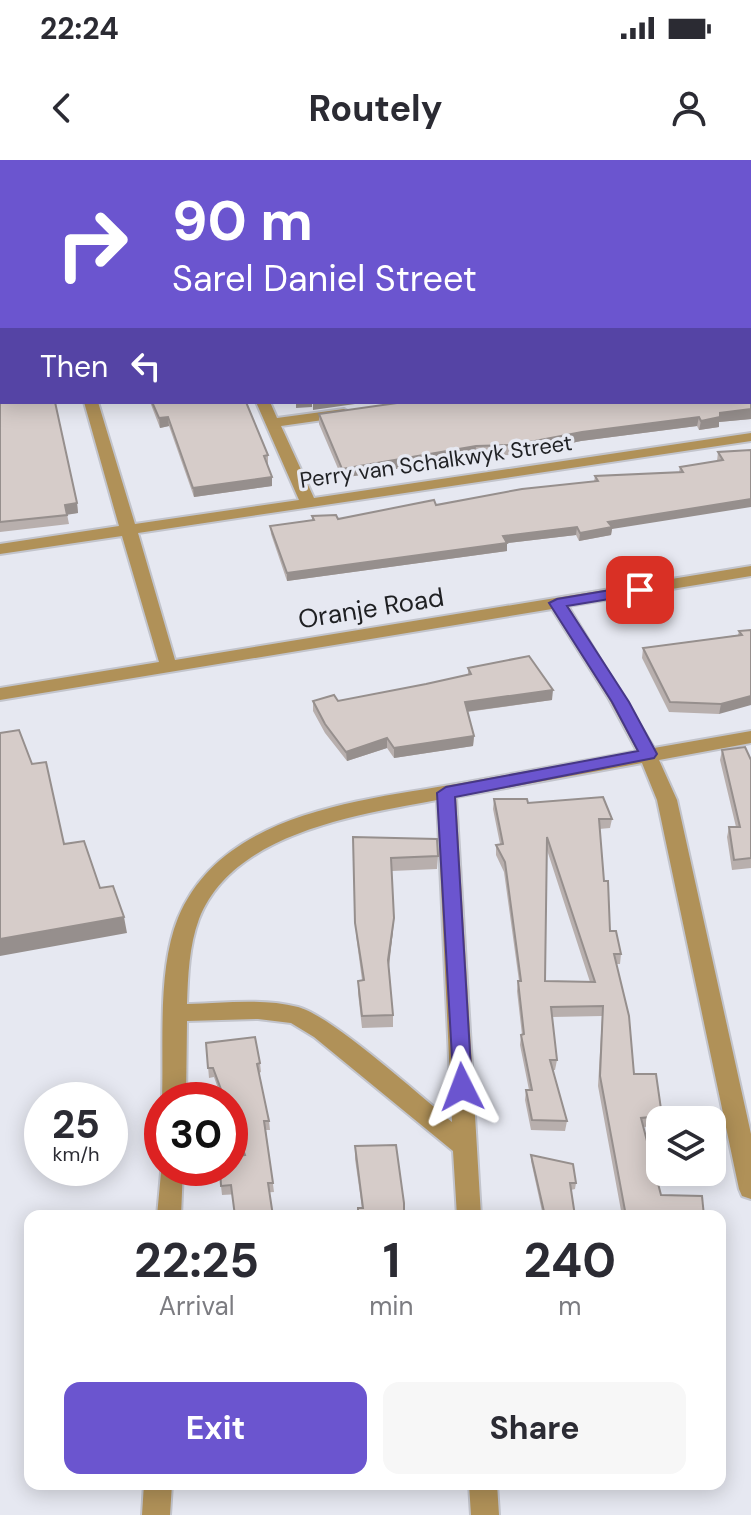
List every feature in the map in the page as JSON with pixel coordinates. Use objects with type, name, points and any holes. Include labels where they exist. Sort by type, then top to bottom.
[{"type":"street","points":[[92,404],[169,668]]},
{"type":"street","points":[[264,404],[308,502]]},
{"type":"street","points":[[273,423],[361,410]]},
{"type":"street","name":"Perry van Schalkwyk Street","points":[[0,549],[751,437]]},
{"type":"street","name":"Oranje Road","points":[[0,694],[751,571]]},
{"type":"street","points":[[557,603],[620,702],[648,754],[667,800],[751,1189]]},
{"type":"street","points":[[175,1082],[181,953],[188,919],[208,889],[235,862],[268,839],[315,818],[751,737]]},
{"type":"street","points":[[446,793],[469,1210]]},
{"type":"street","points":[[178,1013],[258,1010],[296,1015],[322,1031],[465,1146]]},
{"type":"street","points":[[169,1210],[170,1186]]},
{"type":"street","points":[[156,1515],[158,1490]]},
{"type":"street","points":[[483,1490],[485,1515]]},
{"type":"building","points":[[0,404],[55,404],[77,503],[65,505],[67,515],[0,522]]},
{"type":"building","points":[[153,404],[247,404],[268,455],[264,456],[272,477],[193,488],[168,417],[159,418]]},
{"type":"building","points":[[390,404],[751,404],[751,409],[720,413],[720,417],[701,421],[699,417],[582,432],[514,445],[476,446],[342,469],[319,414]]},
{"type":"building","points":[[751,450],[751,499],[608,522],[612,527],[580,533],[577,527],[503,536],[507,543],[287,573],[270,526],[314,520],[312,516],[336,515],[338,519],[434,500],[436,505],[522,489],[598,481],[595,476],[683,472],[680,467],[723,460],[718,452]]},
{"type":"building","points":[[751,630],[751,696],[721,704],[670,702],[643,648],[742,635],[739,631]]},
{"type":"building","points":[[529,656],[553,690],[465,702],[474,736],[394,748],[387,738],[346,752],[325,724],[313,701],[334,695],[338,701],[426,684],[471,674],[468,668]]},
{"type":"building","points":[[19,730],[32,764],[46,762],[64,844],[84,841],[100,888],[113,886],[124,917],[0,939],[0,733]]},
{"type":"building","points":[[745,747],[751,760],[751,858],[734,860],[729,827],[740,827],[722,750]]},
{"type":"building","points":[[603,797],[612,819],[599,819],[604,881],[608,881],[610,931],[616,931],[621,954],[614,954],[629,1016],[634,1074],[656,1074],[661,1106],[646,1106],[646,1118],[641,1118],[646,1137],[646,1186],[659,1186],[661,1195],[702,1196],[703,1210],[625,1210],[600,1076],[603,1006],[551,1007],[557,1060],[550,1060],[567,1121],[532,1120],[526,1090],[532,1090],[521,1035],[524,1034],[518,981],[521,981],[505,862],[496,845],[503,844],[494,799],[527,799],[528,803]],"holes":[[[547,837],[595,982],[545,981]]]},
{"type":"building","points":[[353,837],[437,839],[438,856],[391,858],[394,918],[388,960],[393,1015],[362,1016],[358,981],[364,980],[355,923]]},
{"type":"building","points":[[255,1037],[260,1063],[257,1064],[269,1121],[264,1121],[273,1183],[268,1183],[272,1210],[234,1210],[231,1186],[248,1186],[248,1082],[218,1082],[213,1068],[208,1068],[206,1043]]},
{"type":"building","points":[[396,1145],[404,1210],[358,1210],[363,1208],[355,1146]]},
{"type":"building","points":[[531,1155],[573,1164],[576,1183],[570,1183],[574,1210],[544,1210]]},
{"type":"route","points":[[462,1087],[446,793],[648,754],[620,702],[557,603],[640,590]]}]
